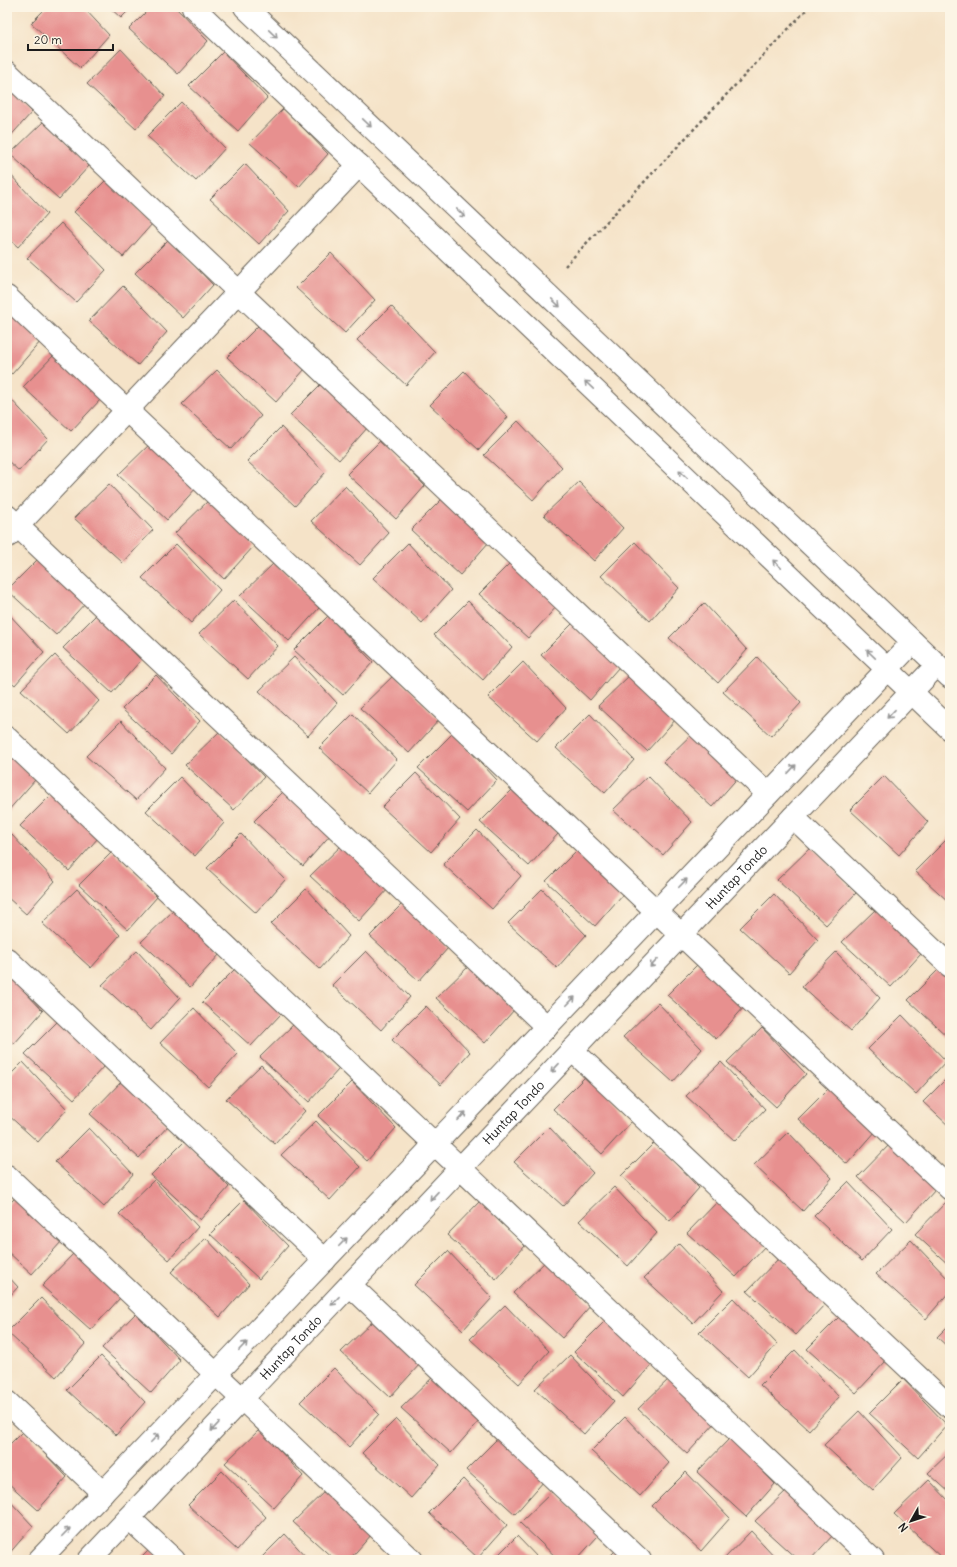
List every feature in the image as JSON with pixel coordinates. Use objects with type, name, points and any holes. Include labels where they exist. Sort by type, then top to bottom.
[{"type":"street","points":[[193,7],[950,729]]},
{"type":"street","points":[[245,7],[943,671]]},
{"type":"street","points":[[7,72],[768,794]]},
{"type":"street","points":[[359,165],[127,410],[10,526],[547,1027]]},
{"type":"street","points":[[7,297],[950,1190]]},
{"type":"street","points":[[39,1560],[913,642]]},
{"type":"street","name":"Huntap Tondo","points":[[89,1560],[911,692],[943,671]]},
{"type":"street","points":[[7,738],[873,1560]]},
{"type":"street","points":[[793,817],[950,966]]},
{"type":"street","points":[[7,959],[325,1260]]},
{"type":"street","points":[[572,1050],[950,1408]]},
{"type":"street","points":[[7,1176],[412,1560]]},
{"type":"street","points":[[350,1285],[640,1560]]},
{"type":"street","points":[[7,1402],[103,1493]]},
{"type":"street","points":[[129,1518],[174,1560]]},
{"type":"path","points":[[566,266],[809,7]]},
{"type":"building","points":[[47,7],[83,7],[109,35],[80,68],[31,23]]},
{"type":"building","points":[[109,7],[132,7],[121,18]]},
{"type":"building","points":[[151,7],[175,7],[208,41],[178,74],[129,29]]},
{"type":"building","points":[[121,49],[165,96],[136,129],[87,84]]},
{"type":"building","points":[[223,52],[267,98],[238,131],[189,86]]},
{"type":"building","points":[[7,86],[32,112],[7,140]]},
{"type":"building","points":[[181,102],[225,148],[196,181],[147,136]]},
{"type":"building","points":[[284,108],[328,154],[299,187],[250,143]]},
{"type":"building","points":[[45,120],[89,166],[59,199],[10,154]]},
{"type":"building","points":[[245,164],[289,211],[259,244],[210,199]]},
{"type":"building","points":[[7,171],[47,214],[18,247],[7,237]]},
{"type":"building","points":[[108,178],[152,224],[123,257],[74,212]]},
{"type":"building","points":[[61,223],[106,270],[76,302],[27,258]]},
{"type":"building","points":[[169,239],[213,285],[183,318],[135,273]]},
{"type":"building","points":[[331,253],[375,300],[345,333],[296,288]]},
{"type":"building","points":[[123,286],[167,332],[138,365],[89,321]]},
{"type":"building","points":[[7,305],[41,341],[12,374],[7,370]]},
{"type":"building","points":[[391,306],[435,352],[406,385],[357,340]]},
{"type":"building","points":[[261,323],[305,369],[276,402],[227,357]]},
{"type":"building","points":[[57,352],[101,399],[71,431],[23,387]]},
{"type":"building","points":[[217,370],[261,416],[231,449],[182,404]]},
{"type":"building","points":[[464,371],[508,417],[479,450],[430,405]]},
{"type":"building","points":[[324,381],[368,427],[339,460],[290,415]]},
{"type":"building","points":[[7,395],[48,439],[19,471],[7,460]]},
{"type":"building","points":[[518,421],[562,467],[533,500],[484,455]]},
{"type":"building","points":[[281,427],[325,473],[295,506],[247,461]]},
{"type":"building","points":[[381,440],[425,486],[396,519],[347,474]]},
{"type":"building","points":[[153,441],[197,487],[167,520],[118,475]]},
{"type":"building","points":[[579,482],[623,528],[594,561],[544,515]]},
{"type":"building","points":[[109,484],[153,530],[123,563],[74,518]]},
{"type":"building","points":[[345,486],[389,533],[360,565],[311,521]]},
{"type":"building","points":[[445,496],[489,542],[460,575],[411,530]]},
{"type":"building","points":[[210,499],[254,546],[224,579],[175,533]]},
{"type":"building","points":[[635,542],[679,588],[650,621],[601,576]]},
{"type":"building","points":[[408,543],[451,590],[422,623],[373,578]]},
{"type":"building","points":[[176,544],[220,590],[191,623],[142,578]]},
{"type":"building","points":[[41,556],[86,602],[56,635],[7,590]]},
{"type":"building","points":[[514,559],[558,605],[528,638],[479,594]]},
{"type":"building","points":[[275,562],[319,608],[289,641],[240,596]]},
{"type":"building","points":[[234,600],[278,646],[248,679],[199,634]]},
{"type":"building","points":[[468,601],[512,647],[483,680],[434,635]]},
{"type":"building","points":[[704,603],[747,650],[718,683],[669,638]]},
{"type":"building","points":[[7,612],[44,652],[15,685],[7,678]]},
{"type":"building","points":[[97,614],[141,660],[112,693],[63,648]]},
{"type":"building","points":[[328,616],[373,662],[343,695],[294,650]]},
{"type":"building","points":[[575,621],[619,667],[590,700],[541,655]]},
{"type":"building","points":[[55,655],[99,701],[69,734],[21,690]]},
{"type":"building","points":[[294,657],[337,703],[308,736],[259,691]]},
{"type":"building","points":[[757,657],[801,703],[771,736],[723,692]]},
{"type":"building","points":[[523,662],[566,708],[537,741],[488,697]]},
{"type":"building","points":[[633,672],[677,718],[647,751],[598,706]]},
{"type":"building","points":[[395,674],[439,720],[409,753],[360,708]]},
{"type":"building","points":[[156,675],[200,721],[171,754],[122,709]]},
{"type":"building","points":[[353,714],[397,760],[368,793],[319,748]]},
{"type":"building","points":[[590,714],[634,760],[605,793],[556,748]]},
{"type":"building","points":[[121,721],[165,768],[136,800],[86,756]]},
{"type":"building","points":[[698,728],[741,774],[712,807],[663,762]]},
{"type":"building","points":[[220,731],[264,777],[234,810],[185,765]]},
{"type":"building","points":[[453,733],[497,780],[467,812],[418,768]]},
{"type":"building","points":[[7,750],[35,780],[7,812]]},
{"type":"building","points":[[416,773],[460,819],[431,852],[382,807]]},
{"type":"building","points":[[648,776],[692,822],[663,855],[613,810]]},
{"type":"building","points":[[884,776],[928,822],[899,855],[850,810]]},
{"type":"building","points":[[180,777],[224,823],[195,856],[146,811]]},
{"type":"building","points":[[288,787],[332,833],[303,866],[254,821]]},
{"type":"building","points":[[515,787],[558,834],[529,866],[480,822]]},
{"type":"building","points":[[54,792],[98,838],[69,871],[20,826]]},
{"type":"building","points":[[477,830],[521,876],[492,909],[443,864]]},
{"type":"building","points":[[11,834],[55,881],[26,914],[7,897],[7,839]]},
{"type":"building","points":[[241,834],[285,880],[256,913],[207,868]]},
{"type":"building","points":[[950,836],[950,903],[915,871]]},
{"type":"building","points":[[345,842],[389,888],[359,921],[310,876]]},
{"type":"building","points":[[812,846],[856,893],[826,925],[777,880]]},
{"type":"building","points":[[580,847],[624,893],[595,926],[546,881]]},
{"type":"building","points":[[113,851],[157,897],[128,930],[79,885]]},
{"type":"building","points":[[77,889],[120,935],[91,968],[42,923]]},
{"type":"building","points":[[306,889],[349,936],[320,969],[271,924]]},
{"type":"building","points":[[542,889],[586,935],[557,968],[508,923]]},
{"type":"building","points":[[774,894],[818,940],[789,973],[740,928]]},
{"type":"building","points":[[404,902],[448,948],[419,981],[370,936]]},
{"type":"building","points":[[176,908],[220,954],[190,987],[141,942]]},
{"type":"building","points":[[877,908],[921,954],[891,987],[842,942]]},
{"type":"building","points":[[137,951],[180,998],[151,1030],[102,985]]},
{"type":"building","points":[[366,951],[410,997],[381,1030],[332,985]]},
{"type":"building","points":[[836,952],[880,998],[851,1031],[802,987]]},
{"type":"building","points":[[702,960],[745,1006],[716,1039],[667,995]]},
{"type":"building","points":[[471,964],[514,1010],[485,1043],[436,998]]},
{"type":"building","points":[[942,966],[950,974],[950,1039],[908,1000]]},
{"type":"building","points":[[237,967],[281,1014],[251,1046],[202,1002]]},
{"type":"building","points":[[7,973],[43,1011],[14,1044],[7,1038]]},
{"type":"building","points":[[658,1003],[702,1049],[673,1082],[623,1037]]},
{"type":"building","points":[[426,1006],[470,1052],[441,1085],[392,1040]]},
{"type":"building","points":[[194,1008],[238,1054],[208,1087],[160,1043]]},
{"type":"building","points":[[902,1015],[946,1061],[916,1094],[868,1049]]},
{"type":"building","points":[[60,1019],[104,1066],[74,1099],[25,1054]]},
{"type":"building","points":[[295,1023],[339,1069],[309,1102],[260,1057]]},
{"type":"building","points":[[762,1028],[806,1074],[776,1107],[727,1062]]},
{"type":"building","points":[[23,1062],[67,1109],[38,1142],[7,1114],[7,1078]]},
{"type":"building","points":[[721,1062],[765,1109],[735,1141],[686,1096]]},
{"type":"building","points":[[261,1065],[305,1111],[275,1144],[226,1099]]},
{"type":"building","points":[[588,1074],[632,1121],[602,1154],[553,1109]]},
{"type":"building","points":[[950,1075],[950,1127],[923,1102]]},
{"type":"building","points":[[124,1079],[168,1126],[139,1158],[90,1114]]},
{"type":"building","points":[[352,1082],[396,1128],[367,1161],[318,1116]]},
{"type":"building","points":[[832,1085],[876,1131],[847,1164],[798,1119]]},
{"type":"building","points":[[316,1121],[360,1167],[330,1200],[281,1155]]},
{"type":"building","points":[[549,1127],[593,1173],[563,1206],[514,1162]]},
{"type":"building","points":[[89,1128],[133,1174],[104,1207],[55,1162]]},
{"type":"building","points":[[788,1132],[832,1178],[803,1211],[754,1165]]},
{"type":"building","points":[[185,1141],[229,1187],[200,1220],[151,1175]]},
{"type":"building","points":[[655,1142],[699,1188],[670,1221],[621,1176]]},
{"type":"building","points":[[892,1142],[936,1189],[906,1222],[858,1177]]},
{"type":"building","points":[[154,1180],[198,1227],[169,1260],[119,1214]]},
{"type":"building","points":[[848,1182],[892,1229],[862,1261],[814,1216]]},
{"type":"building","points":[[614,1187],[657,1233],[628,1266],[579,1221]]},
{"type":"building","points":[[18,1195],[62,1241],[32,1274],[7,1251],[7,1206]]},
{"type":"building","points":[[721,1198],[766,1245],[736,1277],[687,1233]]},
{"type":"building","points":[[949,1199],[950,1200],[950,1266],[915,1234]]},
{"type":"building","points":[[244,1200],[288,1246],[259,1279],[210,1234]]},
{"type":"building","points":[[481,1200],[525,1246],[496,1279],[447,1235]]},
{"type":"building","points":[[206,1238],[249,1284],[220,1317],[171,1272]]},
{"type":"building","points":[[911,1240],[950,1281],[950,1291],[926,1319],[876,1274]]},
{"type":"building","points":[[679,1244],[723,1291],[693,1323],[644,1278]]},
{"type":"building","points":[[76,1251],[120,1298],[91,1330],[42,1286]]},
{"type":"building","points":[[448,1251],[492,1298],[463,1330],[414,1285]]},
{"type":"building","points":[[781,1256],[826,1303],[796,1335],[747,1291]]},
{"type":"building","points":[[548,1259],[591,1305],[562,1338],[513,1293]]},
{"type":"building","points":[[7,1275],[18,1287],[7,1299]]},
{"type":"building","points":[[41,1298],[85,1344],[56,1377],[7,1332]]},
{"type":"building","points":[[733,1298],[777,1344],[748,1377],[699,1332]]},
{"type":"building","points":[[505,1305],[549,1351],[519,1384],[470,1339]]},
{"type":"building","points":[[136,1313],[180,1360],[151,1393],[102,1348]]},
{"type":"building","points":[[842,1314],[886,1361],[856,1393],[807,1349]]},
{"type":"building","points":[[376,1318],[420,1364],[390,1397],[341,1352]]},
{"type":"building","points":[[608,1318],[652,1364],[623,1397],[574,1352]]},
{"type":"building","points":[[950,1324],[950,1349],[937,1337]]},
{"type":"building","points":[[795,1350],[839,1397],[809,1430],[760,1385]]},
{"type":"building","points":[[570,1355],[614,1401],[584,1434],[535,1389]]},
{"type":"building","points":[[101,1356],[145,1402],[116,1435],[67,1390]]},
{"type":"building","points":[[334,1368],[379,1414],[349,1447],[300,1402]]},
{"type":"building","points":[[436,1374],[480,1420],[451,1453],[401,1408]]},
{"type":"building","points":[[673,1375],[717,1421],[687,1454],[638,1409]]},
{"type":"building","points":[[903,1379],[947,1425],[918,1458],[869,1413]]},
{"type":"building","points":[[859,1411],[902,1458],[873,1490],[824,1445]]},
{"type":"building","points":[[625,1417],[669,1463],[640,1496],[591,1451]]},
{"type":"building","points":[[396,1419],[440,1465],[411,1498],[362,1453]]},
{"type":"building","points":[[260,1429],[303,1476],[274,1508],[225,1463]]},
{"type":"building","points":[[23,1431],[67,1477],[38,1510],[7,1482],[7,1447]]},
{"type":"building","points":[[501,1435],[544,1481],[515,1514],[466,1470]]},
{"type":"building","points":[[731,1437],[775,1484],[746,1517],[697,1472]]},
{"type":"building","points":[[950,1452],[950,1493],[928,1473]]},
{"type":"building","points":[[222,1471],[266,1517],[237,1550],[188,1505]]},
{"type":"building","points":[[686,1472],[730,1518],[701,1551],[652,1506]]},
{"type":"building","points":[[463,1479],[507,1525],[478,1558],[429,1513]]},
{"type":"building","points":[[929,1480],[950,1502],[950,1551],[943,1559],[894,1514]]},
{"type":"building","points":[[790,1487],[834,1534],[810,1560],[798,1560],[755,1521]]},
{"type":"building","points":[[328,1488],[372,1534],[349,1560],[335,1560],[293,1522]]},
{"type":"building","points":[[554,1490],[598,1536],[576,1560],[559,1560],[520,1523]]},
{"type":"building","points":[[7,1498],[33,1526],[7,1556]]},
{"type":"building","points":[[751,1531],[778,1560],[723,1560]]},
{"type":"building","points":[[285,1534],[309,1560],[259,1560]]},
{"type":"building","points":[[517,1536],[540,1560],[493,1560]]},
{"type":"building","points":[[620,1546],[634,1560],[606,1560]]},
{"type":"building","points":[[151,1548],[162,1560],[139,1560]]},
{"type":"building","points":[[858,1550],[867,1560],[848,1560]]},
{"type":"building","points":[[384,1555],[389,1560],[378,1560]]}]
